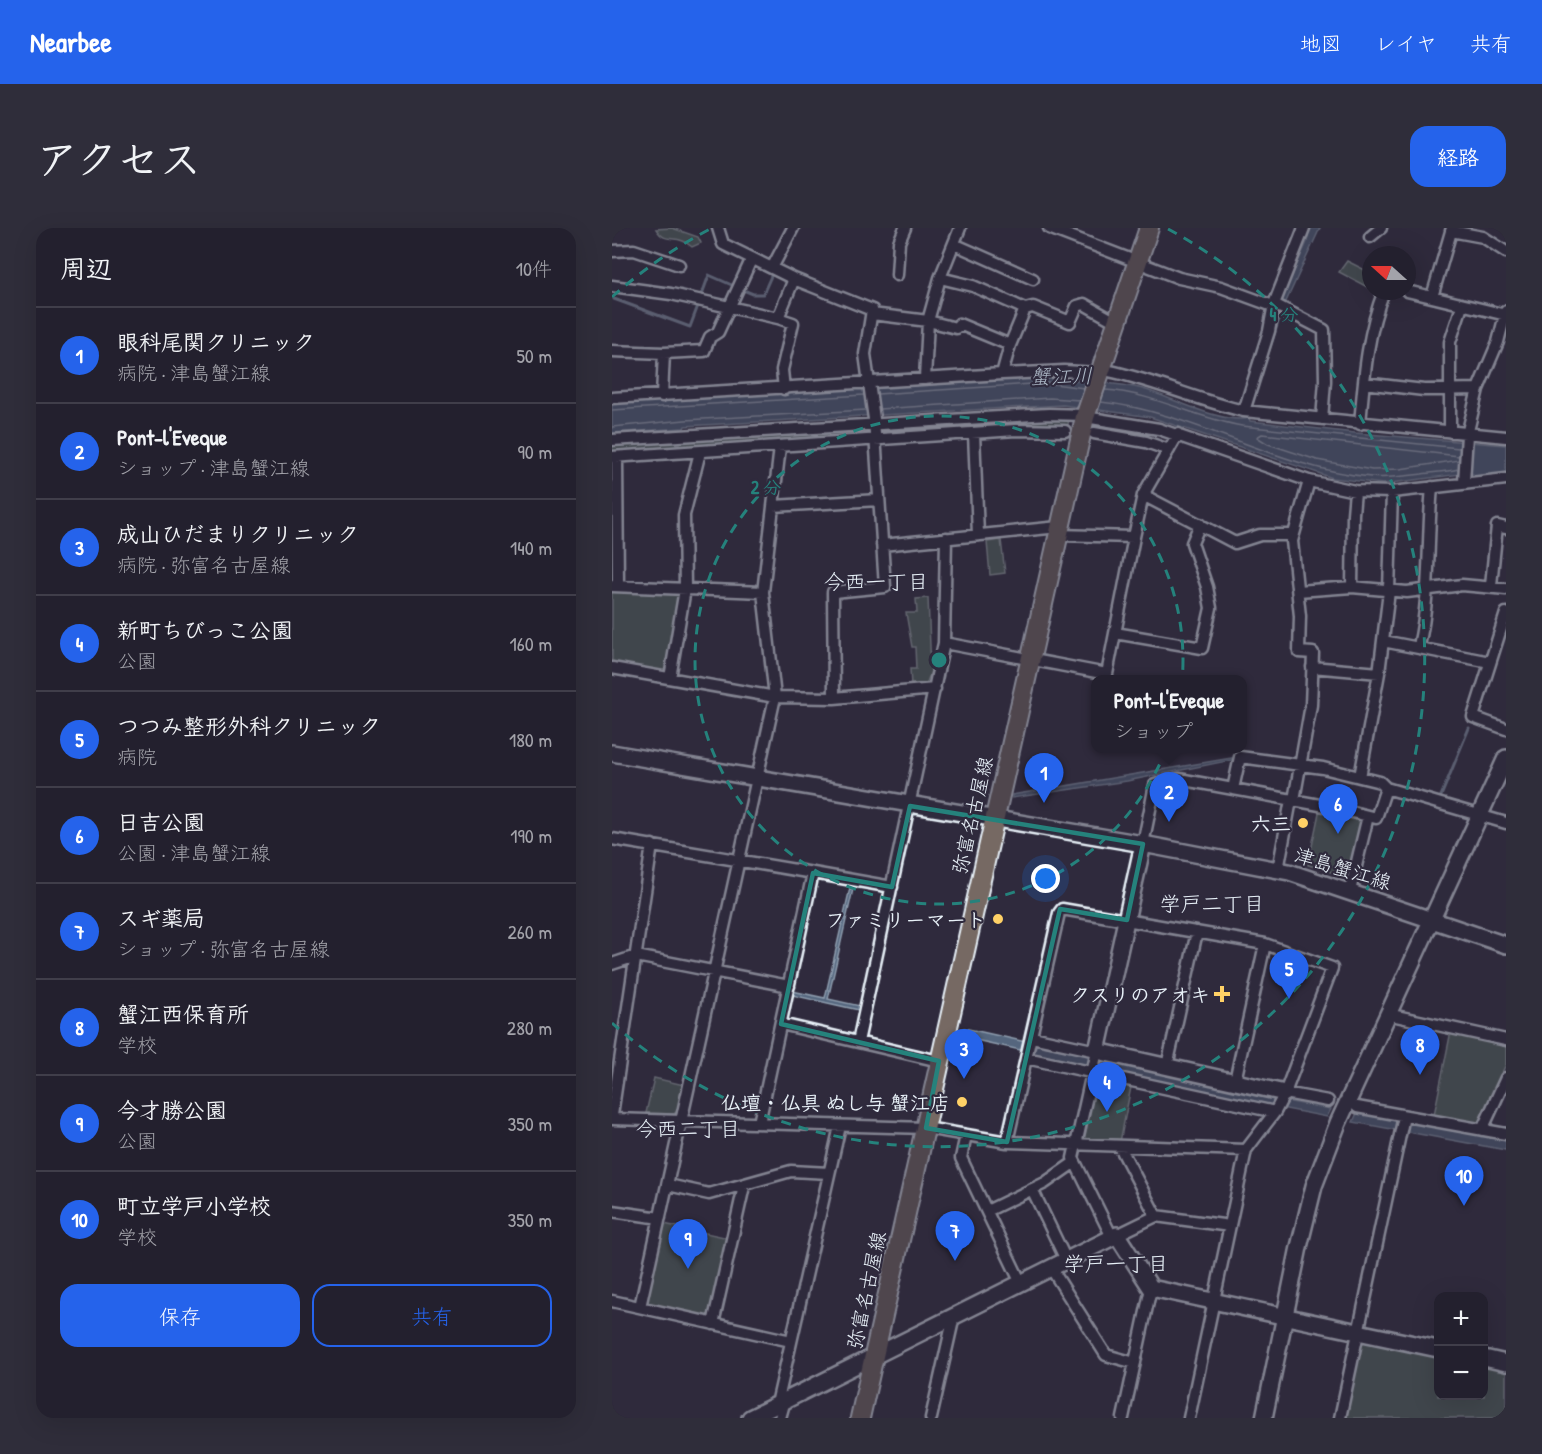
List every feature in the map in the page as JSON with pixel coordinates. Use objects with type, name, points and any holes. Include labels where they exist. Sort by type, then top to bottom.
[{"type":"main road","name":"弥富名古屋線","points":[[860,1418],[1058,531],[1088,422],[1098,374],[1149,228]]},
{"type":"street","points":[[718,228],[723,244],[794,279],[872,310],[865,354],[871,385],[885,587],[833,592],[834,698]]},
{"type":"street","points":[[772,268],[793,228]]},
{"type":"street","points":[[897,275],[899,242],[905,228]]},
{"type":"street","points":[[925,379],[928,321],[940,278],[960,228]]},
{"type":"street","points":[[1049,228],[1179,278],[1221,287],[1277,307],[1324,330],[1325,381],[1322,419]]},
{"type":"street","points":[[1244,411],[1304,228]]},
{"type":"street","points":[[1370,237],[1381,228]]},
{"type":"street","points":[[1432,297],[1452,230],[1484,233],[1506,252]]},
{"type":"street","points":[[954,244],[1033,279]]},
{"type":"street","points":[[612,250],[634,250],[679,265]]},
{"type":"street","points":[[612,351],[664,353],[704,351],[710,337],[718,332],[752,258]]},
{"type":"street","points":[[940,278],[973,286],[1025,309],[1033,307],[1070,322],[1077,306],[1084,304],[1116,322]]},
{"type":"street","points":[[778,318],[794,279]]},
{"type":"street","points":[[612,286],[671,294],[793,323],[782,370],[784,389]]},
{"type":"street","points":[[1416,293],[1462,306],[1506,314],[1498,342],[1478,388],[1467,435],[1464,481]]},
{"type":"street","points":[[1360,424],[1364,383],[1376,310],[1380,300]]},
{"type":"street","points":[[1450,432],[1450,342],[1462,306]]},
{"type":"street","points":[[1002,374],[1010,345],[1025,309]]},
{"type":"street","points":[[872,314],[928,321],[956,328],[959,324],[1010,345]]},
{"type":"street","points":[[662,396],[664,353]]},
{"type":"street","points":[[612,398],[871,385],[925,379],[1064,371],[1135,376],[1220,406],[1244,411],[1467,435],[1506,437]]},
{"type":"street","points":[[1364,383],[1424,390],[1478,388]]},
{"type":"street","points":[[612,440],[874,421],[1049,414],[1088,422],[1169,450]]},
{"type":"street","points":[[1088,422],[1126,422],[1178,434],[1309,481],[1355,491],[1392,492],[1464,481],[1506,479]]},
{"type":"street","points":[[764,592],[615,586],[614,457],[1016,430],[1065,431]]},
{"type":"street","points":[[974,434],[978,535]]},
{"type":"street","points":[[944,643],[1107,674],[1143,495],[1178,434]]},
{"type":"street","points":[[640,1307],[775,696],[764,592],[780,447]]},
{"type":"street","points":[[670,678],[685,589],[684,515],[700,452]]},
{"type":"street","points":[[1278,870],[1301,765],[1311,705],[1313,653],[1299,652],[1298,591],[1293,535],[1309,481]]},
{"type":"street","points":[[1419,646],[1430,588],[1428,537],[1432,487]]},
{"type":"street","points":[[1352,587],[1355,491]]},
{"type":"street","points":[[1360,777],[1379,673],[1389,591],[1392,492]]},
{"type":"street","points":[[1143,495],[1235,543],[1260,535],[1293,535]]},
{"type":"street","points":[[773,506],[879,500]]},
{"type":"street","points":[[1115,633],[1202,648],[1211,608],[1207,587],[1192,543],[1200,524]]},
{"type":"street","points":[[1491,585],[1497,526],[1506,528]]},
{"type":"street","points":[[882,545],[978,535],[1058,531],[1134,537]]},
{"type":"street","points":[[858,1042],[944,643],[946,538]]},
{"type":"street","points":[[1298,591],[1352,587],[1389,591],[1491,585],[1506,588]]},
{"type":"street","points":[[1506,613],[1473,717],[1506,729]]},
{"type":"street","points":[[1383,641],[1419,646],[1490,662]]},
{"type":"street","points":[[1312,667],[1379,673]]},
{"type":"street","points":[[612,668],[775,696],[834,698],[935,689]]},
{"type":"street","name":"津島蟹江線","points":[[612,753],[910,806],[1143,844],[1278,870],[1350,891],[1506,945]]},
{"type":"street","points":[[1233,789],[1240,757],[1301,765],[1380,782],[1386,788],[1506,824]]},
{"type":"street","points":[[1264,1418],[1314,1186],[1338,1123],[1506,758]]},
{"type":"street","points":[[1386,788],[1376,818],[1293,800],[1179,780],[1155,784],[1076,1145],[1075,1162],[1115,1236],[1151,1288],[1434,1348]]},
{"type":"street","points":[[1350,891],[1368,816]]},
{"type":"street","points":[[612,839],[892,887]]},
{"type":"street","points":[[652,845],[612,1117],[926,1128],[1007,1142],[1246,1150]]},
{"type":"street","points":[[759,1123],[813,873]]},
{"type":"street","points":[[1007,1142],[1059,913],[1062,909],[1265,944],[1332,968],[1284,1095],[1276,1111],[1246,1150],[1189,1418]]},
{"type":"street","points":[[1167,1066],[1197,932]]},
{"type":"street","points":[[1235,1081],[1265,944]]},
{"type":"street","points":[[612,964],[636,956],[789,986]]},
{"type":"street","points":[[1387,1014],[1506,1040]]},
{"type":"street","points":[[781,1024],[939,1061]]},
{"type":"street","points":[[1031,1039],[1094,1062],[1276,1111]]},
{"type":"street","points":[[1027,1056],[1167,1066],[1235,1081],[1284,1095],[1328,1101]]},
{"type":"street","points":[[1482,1130],[1506,1078]]},
{"type":"street","points":[[1357,1107],[1403,1123],[1506,1134]]},
{"type":"street","points":[[1340,1418],[1403,1123]]},
{"type":"street","points":[[781,1407],[791,1341],[840,1126]]},
{"type":"street","points":[[966,1135],[961,1158],[1022,1283]]},
{"type":"street","points":[[1120,1147],[1156,1216]]},
{"type":"street","points":[[987,1211],[1032,1189],[1075,1162]]},
{"type":"street","points":[[668,1185],[710,1194],[791,1171],[829,1173]]},
{"type":"street","points":[[713,1324],[744,1186]]},
{"type":"street","points":[[1032,1189],[1066,1260]]},
{"type":"street","points":[[612,1211],[660,1218]]},
{"type":"street","points":[[750,1418],[781,1407],[874,1356],[1156,1216],[1230,1226]]},
{"type":"street","points":[[1051,1268],[1106,1354],[1135,1363]]},
{"type":"street","points":[[1123,1418],[1151,1288]]},
{"type":"street","points":[[612,1301],[791,1341]]},
{"type":"street","points":[[931,1418],[954,1316]]},
{"type":"street","points":[[1488,1359],[1506,1363]]},
{"type":"highlighted area","points":[[910,806],[1143,844],[1127,920],[1060,909],[1007,1142],[926,1128],[939,1061],[781,1024],[813,873],[892,887]]},
{"type":"green space","points":[[672,228],[698,237],[701,243],[692,247],[683,241],[665,238],[656,229]]},
{"type":"green space","points":[[1347,261],[1362,268],[1362,284],[1339,272]]},
{"type":"green space","points":[[1048,417],[1069,419],[1067,429],[879,437],[878,430]]},
{"type":"green space","points":[[807,431],[812,434],[872,432],[872,437],[612,452],[612,445]]},
{"type":"green space","points":[[1001,540],[1005,573],[990,575],[987,542]]},
{"type":"green space","points":[[612,590],[677,594],[680,599],[666,670],[662,672],[612,664]]},
{"type":"green space","points":[[928,598],[931,671],[926,685],[911,685],[910,669],[916,669],[915,647],[912,647],[906,613],[917,613],[916,599]]},
{"type":"green space","points":[[1320,808],[1365,820],[1351,878],[1308,865]]},
{"type":"green space","points":[[1451,1031],[1506,1044],[1506,1064],[1478,1124],[1434,1115]]},
{"type":"green space","points":[[654,1078],[684,1085],[678,1110],[674,1114],[646,1113]]},
{"type":"green space","points":[[1099,1079],[1131,1087],[1120,1142],[1086,1142],[1083,1138],[1096,1082]]},
{"type":"green space","points":[[664,1224],[729,1238],[712,1315],[707,1317],[649,1304],[647,1300]]},
{"type":"green space","points":[[1364,1342],[1434,1356],[1434,1400],[1488,1400],[1488,1367],[1506,1371],[1506,1418],[1344,1418],[1359,1346]]},
{"type":"water","points":[[1309,228],[1320,228],[1284,306],[1267,359],[1263,357],[1279,304],[1307,242]]},
{"type":"water","points":[[1056,377],[1143,389],[1225,418],[1249,418],[1250,421],[1355,433],[1506,445],[1506,474],[1474,476],[1473,474],[1461,474],[1383,484],[1333,478],[1150,417],[1063,405],[685,426],[684,428],[612,433],[612,404]]},
{"type":"water","points":[[1232,758],[1232,760],[1127,781],[1012,798],[1012,795]]},
{"type":"water","points":[[850,888],[853,889],[828,999],[860,1006],[859,1010],[792,995],[792,991],[825,998]]},
{"type":"water","points":[[964,1028],[1331,1109],[1327,1117],[1281,1108],[962,1037],[959,1034]]},
{"type":"water","points":[[1357,1113],[1506,1140],[1506,1150],[1353,1122]]},
{"type":"waterway","points":[[701,297],[709,275],[734,286]]},
{"type":"waterway","points":[[741,289],[753,294],[763,294],[771,276]]},
{"type":"waterway","points":[[614,299],[690,327],[699,303]]},
{"type":"waterway","points":[[1441,796],[1469,728]]},
{"type":"place","name":"眼科尾関クリニック","points":[[1044,803]]},
{"type":"place","name":"Pont-l'Eveque","points":[[1169,822]]},
{"type":"place","name":"六三","points":[[1303,823]]},
{"type":"place","name":"日吉公園","points":[[1338,834]]},
{"type":"place","name":"ファミリーマート","points":[[998,919]]},
{"type":"place","name":"クスリのアオキ","points":[[1222,994]]},
{"type":"place","name":"つつみ整形外科クリニック","points":[[1289,999]]},
{"type":"place","name":"蟹江西保育所","points":[[1420,1075]]},
{"type":"place","name":"成山ひだまりクリニック","points":[[964,1079]]},
{"type":"place","name":"仏壇・仏具 ぬし与 蟹江店","points":[[962,1102]]},
{"type":"place","name":"新町ちびっこ公園","points":[[1107,1112]]},
{"type":"place","name":"町立学戸小学校","points":[[1464,1206]]},
{"type":"place","name":"スギ薬局","points":[[955,1261]]},
{"type":"place","name":"今才勝公園","points":[[688,1269]]},
{"type":"district","name":"今西一丁目","points":[[876,581]]},
{"type":"district","name":"学戸二丁目","points":[[1212,903]]},
{"type":"district","name":"今西二丁目","points":[[688,1128]]},
{"type":"district","name":"学戸一丁目","points":[[1116,1263]]},
{"type":"water label","name":"蟹江川","points":[[1061,376]]}]
